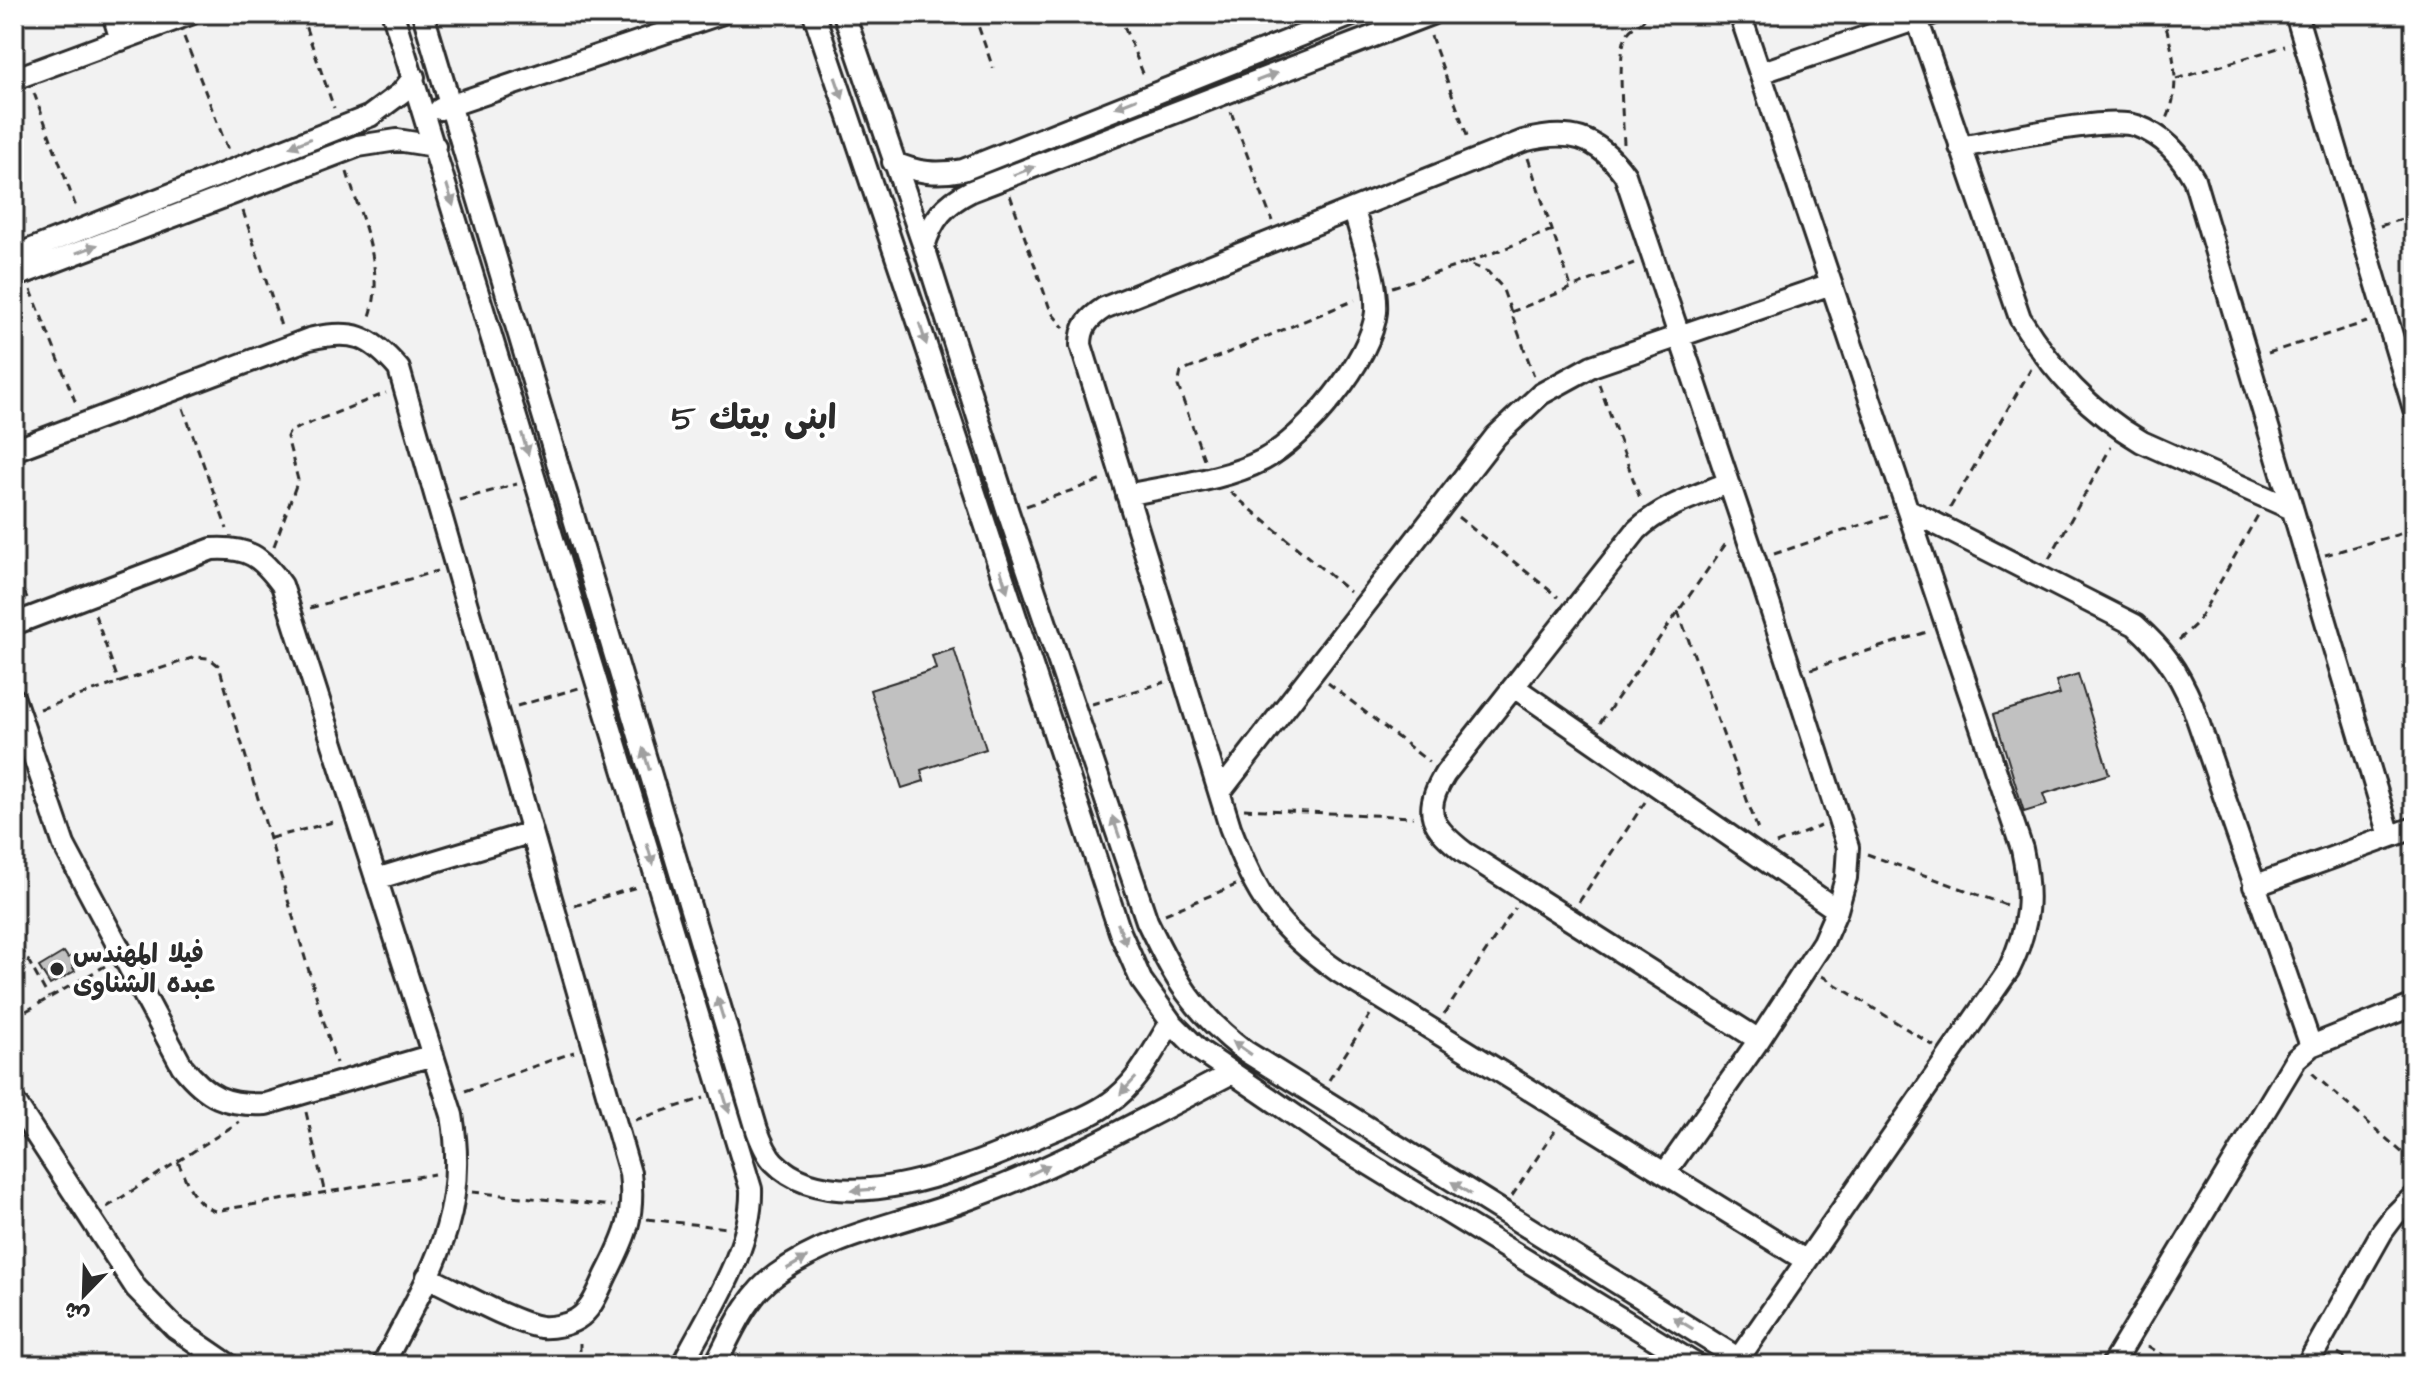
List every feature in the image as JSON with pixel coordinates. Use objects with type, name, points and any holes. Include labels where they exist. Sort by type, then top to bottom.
[{"type":"street","points":[[113,14],[121,40]]},
{"type":"street","points":[[393,14],[751,1189],[752,1210],[748,1231],[682,1365]]},
{"type":"street","points":[[423,14],[748,1100],[765,1149],[773,1162],[792,1175],[820,1186],[852,1191],[899,1187],[1012,1149],[1107,1105],[1134,1080],[1171,1022]]},
{"type":"street","points":[[425,114],[720,14]]},
{"type":"street","points":[[814,14],[1120,932],[1141,980],[1171,1022],[1199,1050],[1232,1073],[1341,1147],[1697,1365]]},
{"type":"street","points":[[844,14],[1147,921],[1181,987],[1217,1030],[1245,1051],[1501,1213],[1744,1361],[1805,1260],[2009,969],[2022,942],[2028,913],[2029,880],[2022,849],[1740,14]]},
{"type":"street","points":[[2296,14],[2414,409]]},
{"type":"street","points":[[893,162],[927,173],[963,170],[1352,15],[1359,40]]},
{"type":"street","points":[[924,247],[929,228],[939,212],[971,191],[1427,15]]},
{"type":"street","points":[[20,77],[184,16]]},
{"type":"street","points":[[1760,73],[1924,16],[1960,147],[2020,318],[2040,352],[2064,381],[2121,430],[2292,509]]},
{"type":"street","points":[[17,269],[84,228],[346,125],[386,105],[414,77]]},
{"type":"street","points":[[1156,91],[1170,115]]},
{"type":"street","points":[[1960,147],[2107,123],[2135,125],[2159,137],[2180,154],[2194,179],[2390,836]]},
{"type":"street","points":[[346,125],[350,149]]},
{"type":"street","points":[[1665,1173],[1808,967],[1837,910],[1846,878],[1848,847],[1625,175],[1612,157],[1594,143],[1573,136],[1551,134],[1523,141],[1104,308],[1085,323],[1081,345],[1223,800],[1251,879],[1274,916],[1304,947],[1381,998],[1805,1260]]},
{"type":"street","points":[[17,269],[350,149],[397,140],[435,146]]},
{"type":"street","points":[[963,170],[971,191]]},
{"type":"street","points":[[1127,495],[1235,471],[1265,459],[1318,413],[1356,367],[1372,332],[1375,292],[1354,210]]},
{"type":"street","points":[[1223,800],[1313,672],[1441,503],[1496,436],[1541,394],[1592,366],[1831,284]]},
{"type":"street","points":[[14,450],[287,347],[334,333],[359,337],[382,349],[399,369],[630,1173],[632,1213],[626,1237],[590,1308],[560,1326],[542,1327],[525,1323],[427,1277]]},
{"type":"street","points":[[509,393],[534,383]]},
{"type":"street","points":[[1728,483],[1674,505],[1647,520],[1624,545],[1445,774],[1431,803],[1432,817],[1439,830],[1456,846],[1759,1040]]},
{"type":"street","points":[[1907,509],[2135,625],[2160,647],[2179,674],[2192,704],[2254,886],[2304,1052]]},
{"type":"street","points":[[24,620],[212,549],[234,548],[251,553],[267,564],[282,585],[433,1055],[457,1142],[457,1180],[441,1250],[383,1365]]},
{"type":"street","points":[[1514,687],[1837,910]]},
{"type":"street","points":[[17,707],[64,845],[182,1066],[197,1085],[218,1099],[242,1105],[266,1104],[433,1055]]},
{"type":"street","points":[[2254,886],[2414,828]]},
{"type":"street","points":[[376,879],[532,832]]},
{"type":"street","points":[[2112,1365],[2304,1052],[2414,1005]]},
{"type":"street","points":[[715,1365],[752,1298],[774,1276],[819,1250],[1025,1177],[1232,1073]]},
{"type":"street","points":[[14,1101],[136,1288],[175,1328],[229,1365]]},
{"type":"street","points":[[742,1155],[765,1149]]},
{"type":"street","points":[[899,1187],[911,1218]]},
{"type":"street","points":[[2307,1365],[2382,1232],[2414,1196]]},
{"type":"street","points":[[725,1283],[752,1298]]},
{"type":"path","points":[[301,14],[346,125]]},
{"type":"path","points":[[974,14],[993,68]]},
{"type":"path","points":[[1119,14],[1156,91]]},
{"type":"path","points":[[1625,175],[1621,85],[1624,44],[1626,35],[1646,20],[1647,14]]},
{"type":"path","points":[[2159,137],[2171,108],[2176,79],[2173,52],[2162,14]]},
{"type":"path","points":[[1427,15],[1476,160]]},
{"type":"path","points":[[184,16],[235,169]]},
{"type":"path","points":[[2176,79],[2304,40]]},
{"type":"path","points":[[20,77],[84,228]]},
{"type":"path","points":[[1224,94],[1279,239]]},
{"type":"path","points":[[1523,141],[1571,287]]},
{"type":"path","points":[[350,149],[376,272],[376,295],[370,317],[359,337]]},
{"type":"path","points":[[1004,179],[1051,312],[1081,345]]},
{"type":"path","points":[[237,192],[287,347]]},
{"type":"path","points":[[2361,232],[2414,215]]},
{"type":"path","points":[[1366,604],[1211,476],[1178,386],[1181,372],[1375,292],[1467,263],[1552,230]]},
{"type":"path","points":[[1511,312],[1652,256]]},
{"type":"path","points":[[1467,263],[1488,272],[1502,287],[1541,394]]},
{"type":"path","points":[[17,269],[84,424]]},
{"type":"path","points":[[2247,359],[2386,316]]},
{"type":"path","points":[[1939,526],[2040,352]]},
{"type":"path","points":[[1592,366],[1647,520]]},
{"type":"path","points":[[267,564],[298,480],[287,437],[290,431],[405,386]]},
{"type":"path","points":[[176,389],[234,548]]},
{"type":"path","points":[[2039,577],[2121,430]]},
{"type":"path","points":[[1008,512],[1120,473]]},
{"type":"path","points":[[440,506],[535,479]]},
{"type":"path","points":[[2160,647],[2174,642],[2197,623],[2267,498]]},
{"type":"path","points":[[1441,503],[1573,610]]},
{"type":"path","points":[[1755,560],[1907,509]]},
{"type":"path","points":[[1589,739],[1741,521]]},
{"type":"path","points":[[2308,560],[2414,530]]},
{"type":"path","points":[[291,613],[456,565]]},
{"type":"path","points":[[14,566],[24,620]]},
{"type":"path","points":[[88,596],[119,683]]},
{"type":"path","points":[[1678,611],[1759,833]]},
{"type":"path","points":[[1792,675],[1946,626]]},
{"type":"path","points":[[17,707],[119,683],[195,657],[209,658],[219,666],[341,1082]]},
{"type":"path","points":[[1313,672],[1445,774]]},
{"type":"path","points":[[1076,709],[1184,677]]},
{"type":"path","points":[[498,712],[597,682]]},
{"type":"path","points":[[1568,919],[1656,785]]},
{"type":"path","points":[[1223,800],[1432,817]]},
{"type":"path","points":[[271,838],[356,816]]},
{"type":"path","points":[[1771,864],[1765,848],[1839,818]]},
{"type":"path","points":[[1848,847],[2028,913]]},
{"type":"path","points":[[1147,921],[1251,879]]},
{"type":"path","points":[[555,912],[658,880]]},
{"type":"path","points":[[1433,1031],[1526,892]]},
{"type":"path","points":[[14,935],[49,998]]},
{"type":"path","points":[[14,1018],[123,957]]},
{"type":"path","points":[[1808,967],[1947,1055]]},
{"type":"path","points":[[1318,1097],[1381,998]]},
{"type":"path","points":[[446,1097],[593,1045]]},
{"type":"path","points":[[2304,1052],[2414,1163]]},
{"type":"path","points":[[616,1126],[722,1092]]},
{"type":"path","points":[[302,1094],[325,1194]]},
{"type":"path","points":[[90,1218],[266,1104]]},
{"type":"path","points":[[1501,1213],[1566,1112]]},
{"type":"path","points":[[178,1162],[195,1199],[215,1211],[325,1194],[457,1180],[748,1231]]},
{"type":"path","points":[[576,1319],[580,1365]]},
{"type":"path","points":[[2130,1335],[2179,1365]]},
{"type":"path","points":[[2320,1343],[2358,1365]]},
{"type":"building","points":[[954,649],[986,749],[921,770],[924,781],[902,788],[870,690],[936,669],[932,656]]},
{"type":"building","points":[[2078,674],[2109,774],[2043,794],[2047,805],[2024,812],[1994,714],[2060,694],[2056,681]]},
{"type":"building","name":"فيلا المهندس عبده الشناوى","points":[[64,952],[68,958],[73,955],[78,963],[72,966],[75,971],[50,985],[39,967]]},
{"type":"place","name":"فيلا المهندس عبده الشناوى","points":[[57,969]]},
{"type":"district","name":"ابنى بيتك 5","points":[[754,419]]}]
